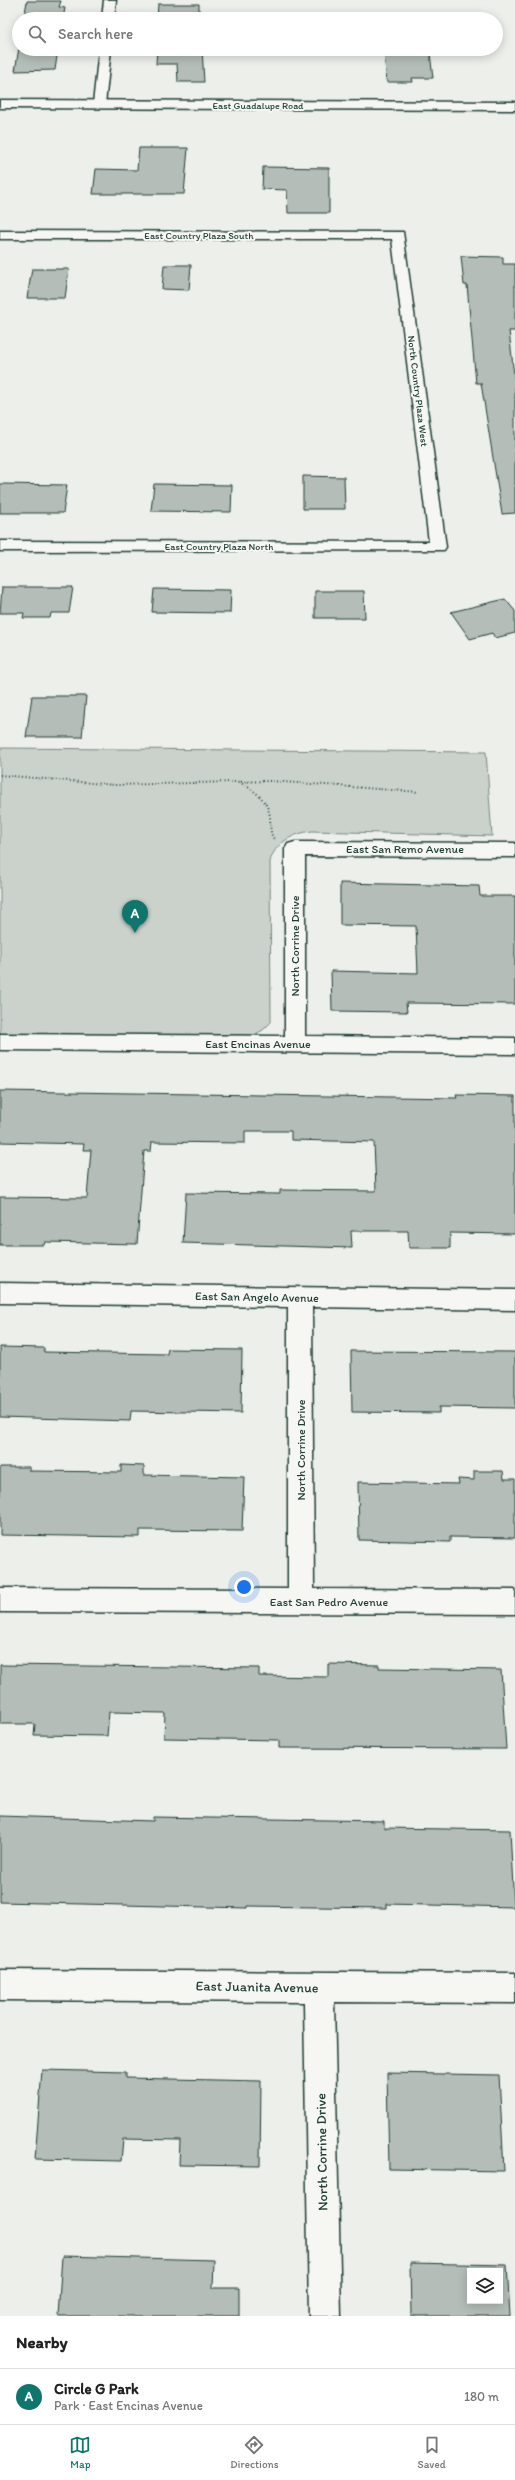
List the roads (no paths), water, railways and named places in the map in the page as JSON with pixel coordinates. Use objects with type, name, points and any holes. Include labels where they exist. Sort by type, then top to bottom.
[{"type":"street","points":[[109,12],[110,0]]},
{"type":"street","points":[[99,104],[104,56]]},
{"type":"street","name":"East Guadalupe Road","points":[[0,104],[515,106]]},
{"type":"street","name":"East Country Plaza South","points":[[0,235],[398,235]]},
{"type":"street","name":"North Country Plaza West","points":[[398,235],[438,546]]},
{"type":"street","name":"East Country Plaza North","points":[[0,546],[438,546]]},
{"type":"street","name":"East San Remo Avenue","points":[[295,849],[515,850]]},
{"type":"street","name":"North Corrine Drive","points":[[295,849],[295,1044]]},
{"type":"street","name":"East Encinas Avenue","points":[[0,1042],[515,1046]]},
{"type":"street","name":"East San Angelo Avenue","points":[[0,1293],[515,1300]]},
{"type":"street","name":"North Corrine Drive","points":[[300,1298],[302,1602]]},
{"type":"street","name":"East San Pedro Avenue","points":[[0,1600],[515,1602]]},
{"type":"street","name":"East Juanita Avenue","points":[[0,1985],[515,1988]]},
{"type":"street","name":"North Corrine Drive","points":[[319,1988],[325,2316]]},
{"type":"place","name":"Circle G Park","points":[[135,933]]}]
